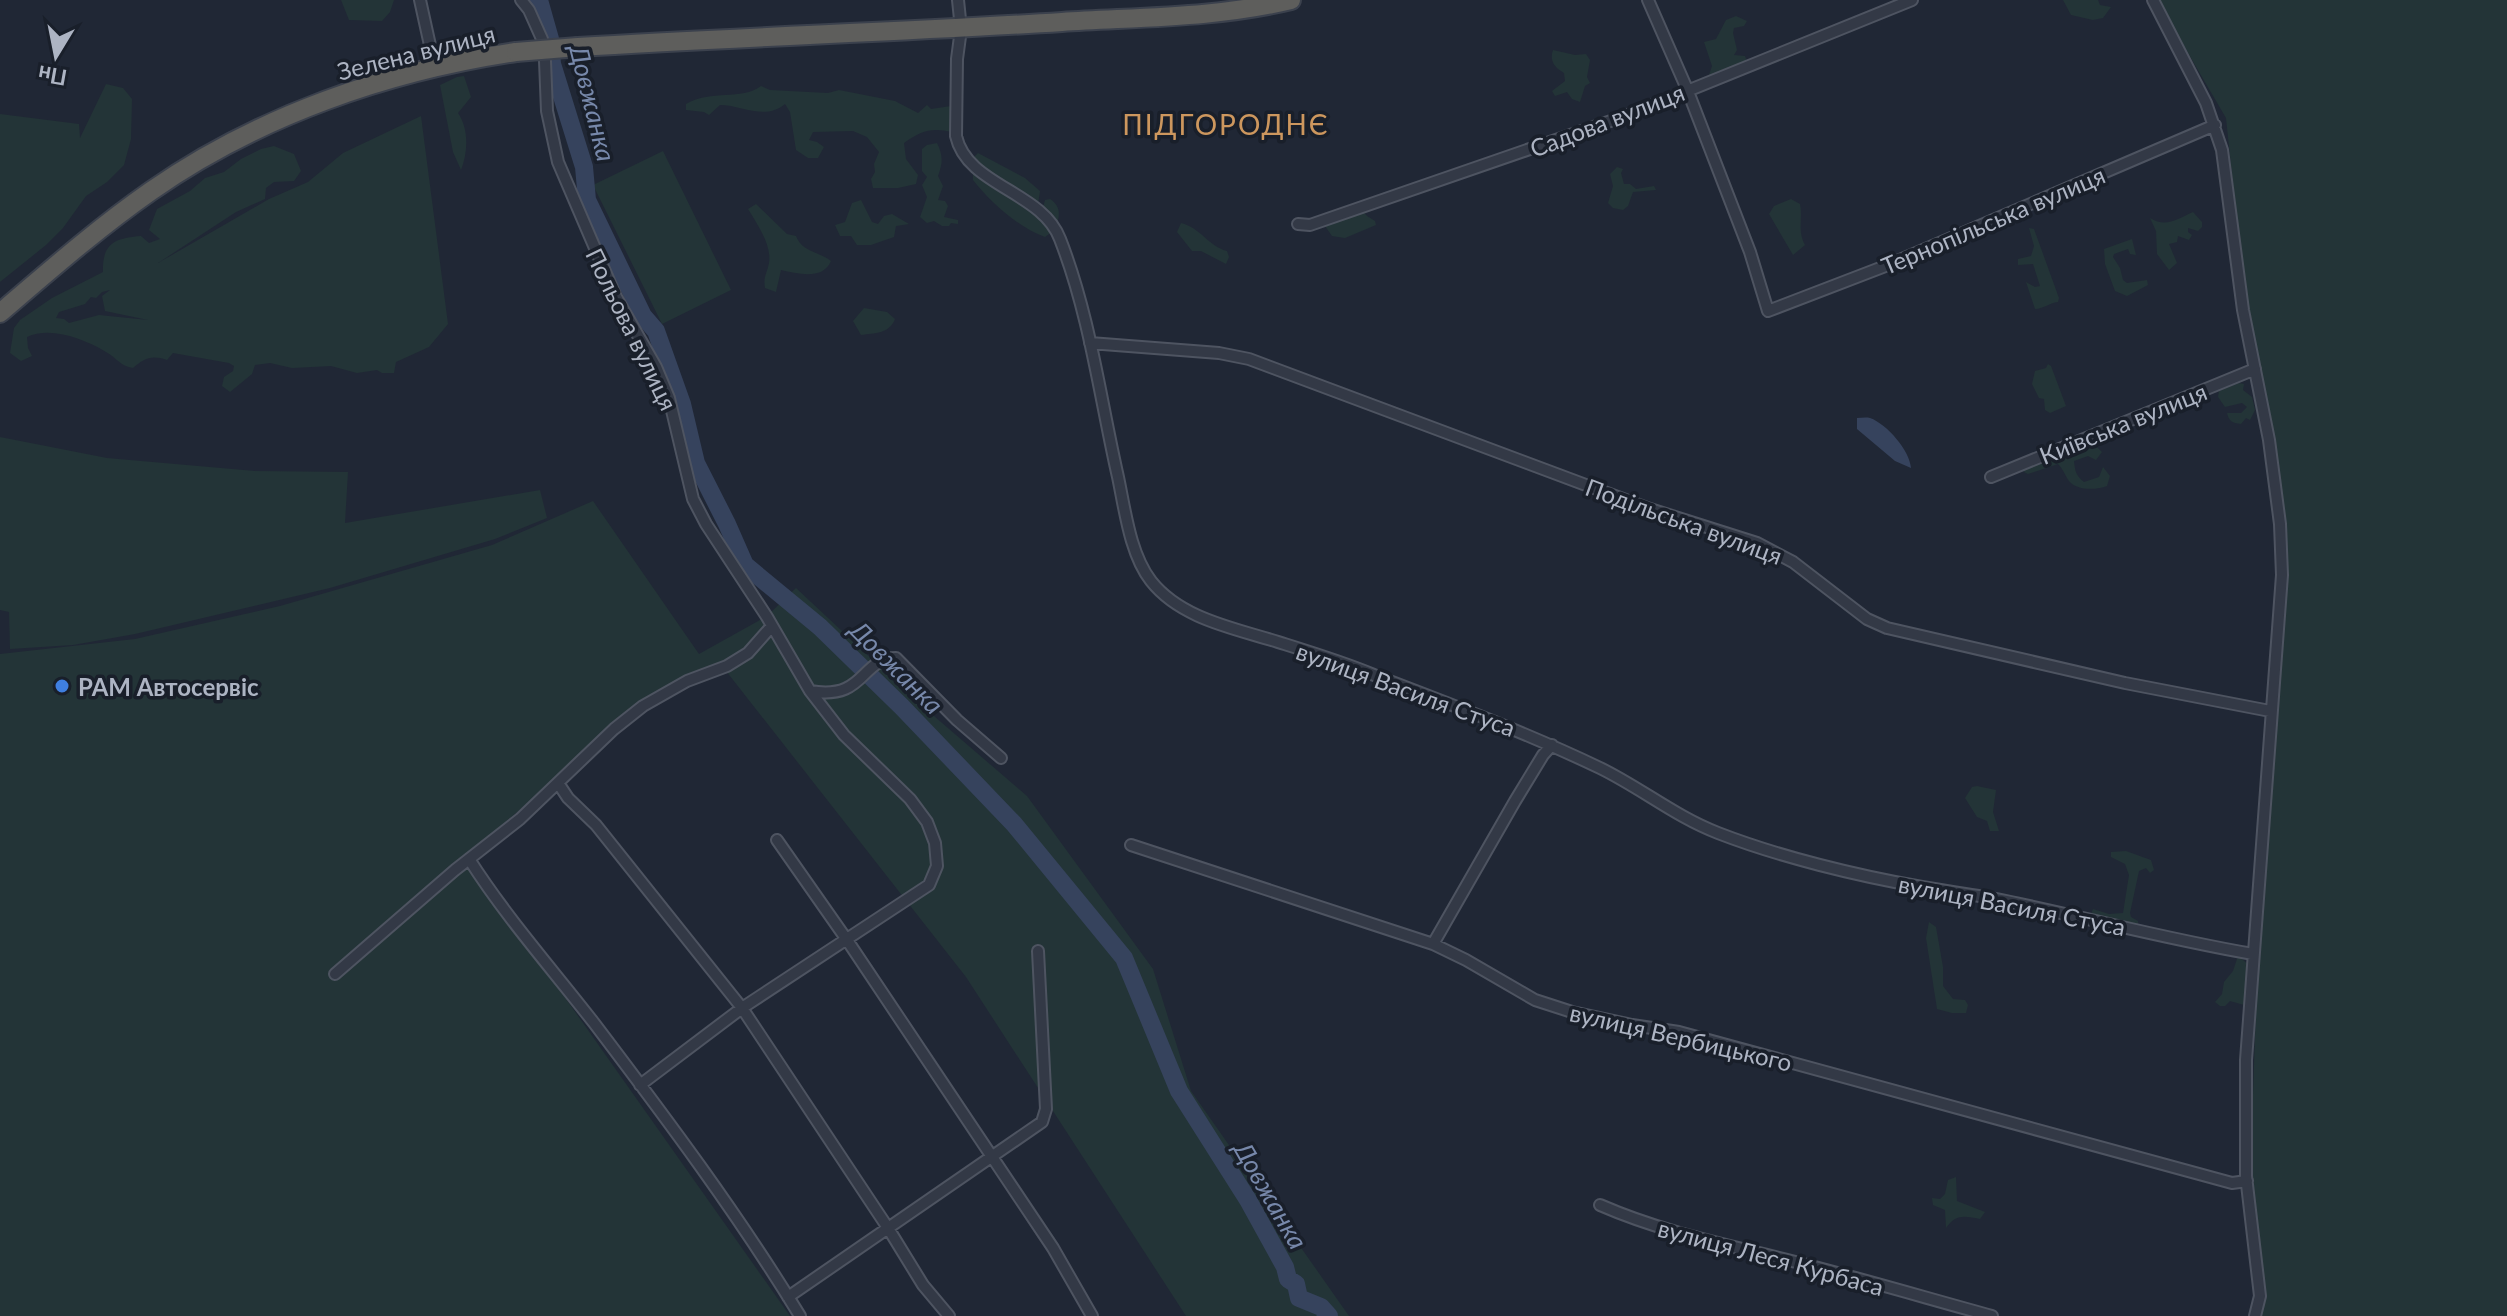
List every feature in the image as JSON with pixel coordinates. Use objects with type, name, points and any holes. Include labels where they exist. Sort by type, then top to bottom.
[{"type":"highway","name":"Зелена вулиця","points":[[0,313],[152,190],[251,132],[350,92],[435,68],[516,52],[578,47],[729,37],[961,29],[1239,10],[1291,0]]},
{"type":"street","points":[[420,0],[435,68]]},
{"type":"street","points":[[521,0],[542,39]]},
{"type":"street","points":[[958,0],[961,29]]},
{"type":"street","points":[[1648,0],[1687,89]]},
{"type":"street","name":"Садова вулиця","points":[[1298,224],[1310,225],[1628,115],[1912,0]]},
{"type":"street","points":[[2153,0],[2215,125],[2222,150],[2243,310],[2269,440],[2280,524],[2282,575],[2246,1060],[2247,1181],[2260,1296],[2255,1316]]},
{"type":"street","name":"вулиця Василя Стуса","points":[[961,29],[956,121],[958,148],[972,165],[1045,214],[1058,233],[1072,271],[1090,343],[1135,547],[1149,578],[1172,602],[1201,617],[1369,672],[1552,745],[1607,771],[1679,815],[1718,833],[1810,861],[1919,887],[2000,900],[2253,954]]},
{"type":"street","name":"Польова вулиця","points":[[545,61],[547,111],[558,162],[616,297],[656,367],[669,398],[693,499],[810,691],[844,735],[910,799],[927,822],[935,843],[937,866],[929,885],[742,1008],[640,1085]]},
{"type":"street","name":"Тернопільська вулиця","points":[[1687,89],[1750,252],[1768,311],[1888,265],[2215,125]]},
{"type":"street","name":"Подільська вулиця","points":[[1090,343],[1219,353],[1249,359],[1650,509],[1757,543],[1793,562],[1867,619],[1887,628],[2125,683],[2270,711]]},
{"type":"street","name":"Київська вулиця","points":[[1991,477],[2255,369]]},
{"type":"street","points":[[335,974],[520,819],[604,738],[643,706],[687,681],[727,666],[748,653],[771,627]]},
{"type":"street","points":[[810,691],[825,694],[843,691],[860,681],[880,660],[896,658],[957,720],[1001,758]]},
{"type":"street","points":[[1433,944],[1515,801],[1552,745]]},
{"type":"street","points":[[558,783],[568,798],[596,825],[742,1008],[923,1285],[949,1316]]},
{"type":"street","points":[[777,840],[1053,1248],[1092,1316]]},
{"type":"street","name":"вулиця Вербицького","points":[[1131,845],[1433,944],[1535,1000],[1572,1012],[1691,1035],[2232,1183],[2247,1181]]},
{"type":"street","points":[[469,859],[492,894],[640,1085],[759,1248],[800,1316]]},
{"type":"street","points":[[788,1297],[1042,1122],[1046,1109],[1038,951]]},
{"type":"street","name":"вулиця Леся Курбаса","points":[[1600,1205],[1641,1223],[1717,1245],[1805,1265],[1992,1316]]},
{"type":"shaded area","points":[[341,0],[394,0],[390,12],[382,21],[349,20]]},
{"type":"shaded area","points":[[2063,0],[2098,0],[2100,5],[2111,7],[2103,18],[2093,20],[2071,15]]},
{"type":"shaded area","points":[[2157,0],[2507,0],[2507,1316],[2253,1316],[2263,1297],[2250,1184],[2262,828],[2287,588],[2277,459],[2246,308],[2226,118]]},
{"type":"shaded area","points":[[1736,16],[1747,21],[1744,26],[1734,28],[1737,50],[1734,55],[1745,56],[1747,62],[1708,78],[1712,66],[1704,42],[1716,39],[1726,20]]},
{"type":"shaded area","points":[[1553,50],[1586,54],[1590,60],[1587,77],[1590,83],[1585,86],[1580,102],[1572,99],[1567,92],[1555,96],[1552,91],[1565,81],[1564,73],[1552,61]]},
{"type":"shaded area","points":[[464,76],[471,97],[458,113],[466,141],[461,170],[453,152],[440,85]]},
{"type":"shaded area","points":[[106,84],[123,88],[132,99],[131,139],[124,165],[107,182],[86,196],[63,228],[46,245],[0,282],[0,114],[79,124],[80,138]]},
{"type":"shaded area","points":[[761,86],[770,90],[828,93],[839,90],[895,101],[918,113],[927,105],[931,109],[951,106],[952,132],[926,131],[904,143],[906,159],[918,175],[916,184],[873,188],[871,179],[879,152],[867,137],[853,131],[813,132],[809,140],[824,147],[818,158],[808,158],[796,150],[790,112],[785,104],[761,112],[720,105],[709,115],[686,110],[686,104],[696,100],[744,93]]},
{"type":"shaded area","points":[[421,116],[448,324],[429,347],[396,362],[394,373],[377,370],[357,373],[331,366],[292,368],[270,363],[255,365],[252,374],[230,392],[222,386],[224,377],[233,371],[234,366],[173,353],[167,360],[148,358],[133,368],[88,343],[57,333],[46,333],[27,337],[32,356],[21,361],[10,353],[14,328],[20,320],[52,298],[103,272],[107,249],[117,241],[141,236],[149,243],[160,239],[149,230],[157,209],[190,191],[205,178],[224,172],[261,149],[274,146],[294,154],[301,171],[294,181],[274,182],[266,188],[265,199],[236,212],[158,263],[269,199],[308,182],[343,153]],"holes":[[[110,290],[102,296],[105,311],[148,320],[99,315],[69,323],[56,318],[59,312],[85,304],[91,297],[96,298]]]},
{"type":"shaded area","points":[[937,143],[942,159],[938,176],[943,186],[938,200],[945,201],[948,206],[944,217],[958,220],[958,224],[951,223],[949,226],[934,221],[927,223],[920,217],[927,197],[922,185],[927,177],[922,171],[922,149]]},
{"type":"shaded area","points":[[663,151],[731,290],[662,324],[593,185]]},
{"type":"shaded area","points":[[978,153],[1025,178],[1040,191],[1038,204],[1032,208],[1041,215],[1045,200],[1055,203],[1059,213],[1057,224],[1050,233],[1045,237],[1025,227],[980,188],[973,180],[973,158]]},
{"type":"shaded area","points":[[1617,167],[1623,169],[1624,184],[1636,189],[1654,186],[1656,190],[1633,192],[1628,206],[1623,210],[1613,208],[1608,203],[1613,186],[1610,174]]},
{"type":"shaded area","points":[[1791,199],[1800,204],[1801,234],[1805,245],[1793,255],[1769,214],[1774,206]]},
{"type":"shaded area","points":[[861,200],[872,222],[878,224],[884,216],[892,214],[909,224],[896,226],[894,237],[871,245],[857,245],[851,236],[840,236],[835,225],[845,222],[852,203]]},
{"type":"shaded area","points":[[756,204],[787,234],[796,236],[806,248],[831,261],[827,267],[810,274],[781,270],[776,292],[765,288],[768,249],[748,209]]},
{"type":"shaded area","points":[[1360,208],[1376,225],[1345,238],[1332,236],[1324,218]]},
{"type":"shaded area","points":[[2193,212],[2202,222],[2202,227],[2198,231],[2188,228],[2192,235],[2189,240],[2178,236],[2177,242],[2169,244],[2177,263],[2169,270],[2157,254],[2156,231],[2150,218],[2166,222]]},
{"type":"shaded area","points":[[1181,223],[1227,251],[1229,257],[1226,264],[1201,251],[1192,251],[1177,232]]},
{"type":"shaded area","points":[[2029,228],[2034,229],[2059,298],[2058,302],[2038,309],[2035,309],[2026,282],[2040,286],[2033,264],[2018,265],[2018,259],[2031,256],[2034,246]]},
{"type":"shaded area","points":[[2132,239],[2136,255],[2130,254],[2128,249],[2113,257],[2123,280],[2127,283],[2147,280],[2148,285],[2127,296],[2115,291],[2105,264],[2104,249]]},
{"type":"shaded area","points":[[864,308],[887,312],[895,319],[885,330],[861,335],[853,321]]},
{"type":"shaded area","points":[[2048,364],[2066,406],[2050,413],[2045,410],[2044,399],[2039,398],[2032,384],[2035,371],[2046,368]]},
{"type":"shaded area","points":[[2244,384],[2243,390],[2252,397],[2255,410],[2250,420],[2246,418],[2241,424],[2231,421],[2227,413],[2241,413],[2247,407],[2242,403],[2225,407],[2218,397],[2219,391]]},
{"type":"shaded area","points":[[0,437],[107,458],[255,471],[348,472],[345,523],[540,490],[547,518],[495,539],[330,588],[135,634],[73,645],[10,649],[9,612],[0,610]]},
{"type":"shaded area","points":[[2096,446],[2102,452],[2096,460],[2088,456],[2074,461],[2075,470],[2084,482],[2099,477],[2103,467],[2110,476],[2107,486],[2093,489],[2077,487],[2058,464],[2028,474],[2024,472],[2023,468],[2063,451]]},
{"type":"shaded area","points":[[593,501],[699,654],[767,616],[796,588],[920,704],[1027,796],[1153,969],[1191,1091],[1349,1316],[1186,1316],[966,977],[719,662],[655,696],[465,856],[790,1316],[0,1316],[0,654],[135,639],[280,606],[492,545]]},
{"type":"shaded area","points":[[1972,787],[1996,790],[1993,812],[1999,831],[1990,831],[1987,821],[1977,817],[1965,798]]},
{"type":"shaded area","points":[[2126,851],[2151,860],[2154,870],[2150,873],[2146,868],[2139,871],[2130,913],[2138,921],[2138,926],[2090,916],[2093,909],[2109,914],[2123,913],[2129,875],[2125,864],[2111,857],[2111,852]]},
{"type":"shaded area","points":[[1929,922],[1936,927],[1943,986],[1953,999],[1965,1000],[1968,1005],[1966,1013],[1937,1009],[1926,938]]},
{"type":"shaded area","points":[[2238,956],[2249,965],[2244,1005],[2230,1001],[2220,1006],[2215,1002],[2222,994],[2224,982],[2233,971]]},
{"type":"shaded area","points":[[1956,1177],[1957,1201],[1985,1212],[1980,1219],[1957,1218],[1946,1228],[1945,1210],[1933,1205],[1932,1198],[1940,1199],[1945,1194],[1948,1180]]},
{"type":"water","points":[[1857,418],[1870,418],[1890,432],[1907,454],[1911,468],[1895,461],[1857,429]]},
{"type":"waterway","name":"Довжанка","points":[[539,0],[550,39],[552,64],[584,167],[587,200],[643,316],[656,331],[682,404],[696,463],[745,565],[820,627],[902,707],[1014,824],[1124,958],[1179,1091],[1248,1200],[1285,1267],[1288,1279],[1296,1284],[1299,1298],[1321,1307],[1329,1316]]},
{"type":"place","name":"РАМ Автосервіс","points":[[62,686]]},
{"type":"district","name":"ПІДГОРОДНЄ","points":[[1226,124]]}]
